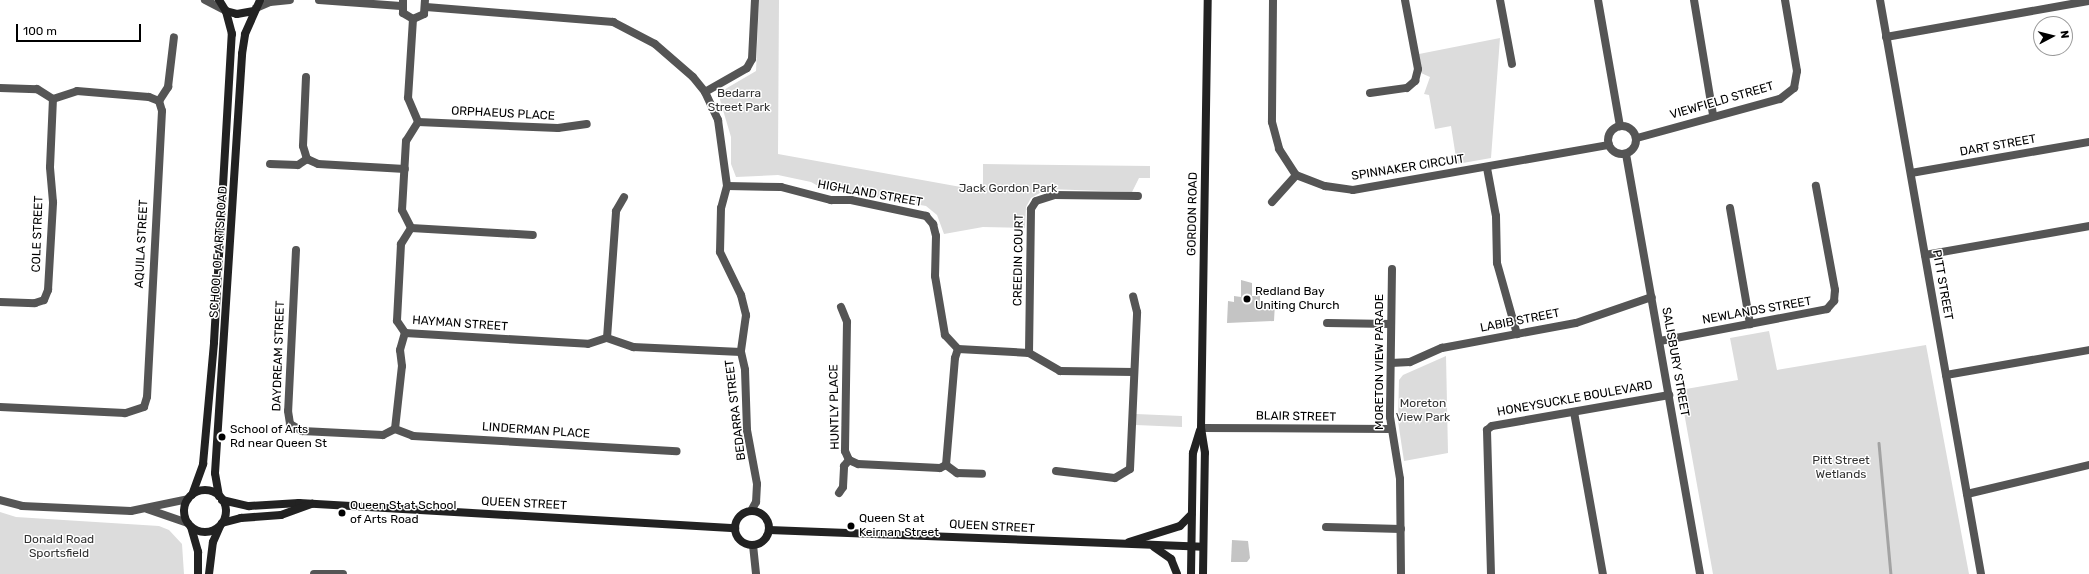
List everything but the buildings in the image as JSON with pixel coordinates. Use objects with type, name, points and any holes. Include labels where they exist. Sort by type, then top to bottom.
[{"type":"street","points":[[205,0],[224,10],[237,14],[255,9],[270,2],[290,0]]},
{"type":"street","name":"SCHOOL OF ARTS ROAD","points":[[190,497],[203,464],[215,327],[232,34],[219,0]]},
{"type":"street","name":"SCHOOL OF ARTS ROAD","points":[[221,498],[215,473],[242,54],[245,34],[260,0]]},
{"type":"street","points":[[319,0],[402,3],[406,16],[413,19],[421,17],[426,3]]},
{"type":"street","points":[[705,92],[747,68],[752,59],[755,0]]},
{"type":"street","name":"GORDON ROAD","points":[[1203,574],[1205,453],[1201,428],[1208,0]]},
{"type":"street","points":[[1272,202],[1296,175],[1279,149],[1272,122],[1273,0]]},
{"type":"street","points":[[1370,93],[1407,88],[1415,81],[1418,69],[1405,0]]},
{"type":"street","points":[[1500,0],[1512,64]]},
{"type":"street","points":[[1598,0],[1620,126]]},
{"type":"street","points":[[1694,0],[1713,115]]},
{"type":"street","name":"VIEWFIELD STREET","points":[[1637,138],[1713,115],[1780,99],[1794,88],[1797,71],[1785,0]]},
{"type":"street","name":"PITT STREET","points":[[1880,0],[1981,574]]},
{"type":"street","points":[[1886,37],[2089,1]]},
{"type":"street","name":"BEDARRA STREET","points":[[426,3],[613,22],[656,44],[693,77],[705,92],[718,120],[727,186],[721,208],[719,241],[725,265],[744,303],[744,334],[741,352],[745,370],[747,430],[757,484],[756,502],[751,511]]},
{"type":"street","points":[[413,19],[408,98],[418,122],[406,141],[402,210],[411,228],[533,235]]},
{"type":"street","points":[[0,88],[37,89],[53,99],[77,91],[149,97],[159,101],[168,87],[174,37]]},
{"type":"street","points":[[306,77],[303,146],[307,159],[318,164],[405,169]]},
{"type":"street","name":"COLE STREET","points":[[0,302],[35,303],[44,300],[48,290],[53,202],[50,167],[53,99]]},
{"type":"street","name":"AQUILA STREET","points":[[0,406],[125,413],[144,407],[147,398],[162,111],[159,101]]},
{"type":"street","name":"ORPHAEUS PLACE","points":[[418,122],[558,128],[588,124]]},
{"type":"street","points":[[1620,126],[1629,127],[1637,138],[1635,148],[1626,154],[1616,153],[1609,145],[1609,135],[1620,126]]},
{"type":"street","name":"DART STREET","points":[[1911,173],[2089,142]]},
{"type":"street","name":"SPINNAKER CIRCUIT","points":[[1296,175],[1325,186],[1353,190],[1487,168],[1609,145]]},
{"type":"street","name":"SALISBURY STREET","points":[[1626,154],[1700,574]]},
{"type":"street","points":[[270,164],[298,166],[307,159]]},
{"type":"street","points":[[1487,168],[1496,216],[1497,263],[1517,334]]},
{"type":"street","name":"HIGHLAND STREET","points":[[727,186],[781,187],[831,200],[851,200],[926,216],[934,224],[936,236],[935,276],[945,335],[958,349]]},
{"type":"street","name":"NEWLANDS STREET","points":[[1660,341],[1819,313],[1834,301],[1835,290],[1816,186]]},
{"type":"street","name":"CREEDIN COURT","points":[[1029,353],[1031,209],[1036,201],[1054,195],[1138,196]]},
{"type":"street","points":[[624,197],[616,211],[607,338],[633,347],[741,352]]},
{"type":"street","points":[[1730,208],[1750,324]]},
{"type":"street","points":[[1925,255],[2089,226]]},
{"type":"street","name":"HAYMAN STREET","points":[[411,228],[400,244],[397,322],[405,332],[588,344],[607,338]]},
{"type":"street","name":"DAYDREAM STREET","points":[[296,250],[288,411],[290,424],[302,431],[382,436],[395,429]]},
{"type":"street","name":"MORETON VIEW PARADE","points":[[1392,269],[1391,430],[1400,479],[1401,574]]},
{"type":"street","points":[[1056,471],[1115,478],[1130,469],[1136,312],[1133,296]]},
{"type":"street","name":"LABIB STREET","points":[[1391,363],[1410,362],[1442,348],[1576,323],[1652,297]]},
{"type":"street","name":"HUNTLY PLACE","points":[[841,307],[847,322],[845,451],[849,460],[858,464],[940,468],[946,465]]},
{"type":"street","points":[[1327,323],[1391,324]]},
{"type":"street","points":[[395,429],[401,381],[400,350],[405,332]]},
{"type":"street","points":[[982,474],[957,473],[946,465],[955,358],[958,349],[1029,353],[1060,370],[1134,372]]},
{"type":"street","points":[[1946,376],[2089,350]]},
{"type":"street","name":"HONEYSUCKLE BOULEVARD","points":[[1490,574],[1487,430],[1492,426],[1669,395]]},
{"type":"street","points":[[1574,412],[1604,574]]},
{"type":"street","name":"GORDON ROAD","points":[[1191,574],[1193,453],[1201,428]]},
{"type":"street","name":"BLAIR STREET","points":[[1201,428],[1391,430]]},
{"type":"street","name":"LINDERMAN PLACE","points":[[395,429],[413,436],[677,451]]},
{"type":"street","points":[[839,493],[842,487],[844,466],[849,460]]},
{"type":"street","points":[[1967,494],[2089,465]]},
{"type":"street","points":[[0,500],[22,506],[113,511],[147,509],[190,497],[202,490],[221,498],[226,512],[213,542],[209,574]]},
{"type":"street","points":[[190,497],[184,511],[198,552],[198,574]]},
{"type":"street","name":"QUEEN STREET","points":[[221,498],[249,506],[312,504],[735,528]]},
{"type":"street","name":"QUEEN STREET","points":[[221,524],[242,518],[281,515],[312,504]]},
{"type":"street","points":[[147,509],[209,532],[221,524]]},
{"type":"street","points":[[751,511],[767,518],[769,530],[766,539],[754,545],[742,542],[735,528],[738,518],[751,511]]},
{"type":"street","name":"QUEEN STREET","points":[[1118,545],[1180,526],[1192,514]]},
{"type":"street","points":[[1326,527],[1401,529]]},
{"type":"street","name":"QUEEN STREET","points":[[769,530],[1118,545],[1204,547]]},
{"type":"street","points":[[754,545],[756,574]]},
{"type":"street","points":[[1152,546],[1171,559],[1177,574]]},
{"type":"street","points":[[314,574],[343,574]]},
{"type":"green space","name":"Jack Gordon Park","points":[[759,0],[779,0],[778,154],[983,191],[983,164],[1150,166],[1150,178],[1139,178],[1132,192],[1047,189],[1031,198],[1026,207],[1025,228],[983,227],[944,234],[937,215],[926,206],[820,187],[811,182],[778,175],[736,177],[731,164],[731,137],[720,100],[721,93],[727,88],[756,71]]},
{"type":"green space","points":[[1500,38],[1491,158],[1457,164],[1451,126],[1435,129],[1429,95],[1424,94],[1430,77],[1421,73],[1419,54]]},
{"type":"green space","name":"Pitt Street Wetlands","points":[[1769,331],[1777,370],[1926,345],[1969,574],[1713,574],[1680,390],[1738,380],[1730,338]]},
{"type":"green space","name":"Moreton View Park","points":[[1446,356],[1448,453],[1404,461],[1398,421],[1399,380],[1403,375]]},
{"type":"green space","points":[[1136,414],[1182,416],[1182,427],[1136,425]]},
{"type":"green space","name":"Donald Road Sportsfield","points":[[0,512],[16,517],[159,526],[169,530],[182,544],[184,574],[0,574]]},
{"type":"waterway","points":[[1879,443],[1891,574]]},
{"type":"place","name":"Redland Bay Uniting Church","points":[[1247,299]]},
{"type":"place","name":"School of Arts Rd near Queen St","points":[[222,437]]},
{"type":"place","name":"Queen St at School of Arts Road","points":[[342,513]]},
{"type":"place","name":"Queen St at Keirnan Street","points":[[851,526]]},
{"type":"park label","name":"Bedarra Street Park","points":[[739,101]]}]
